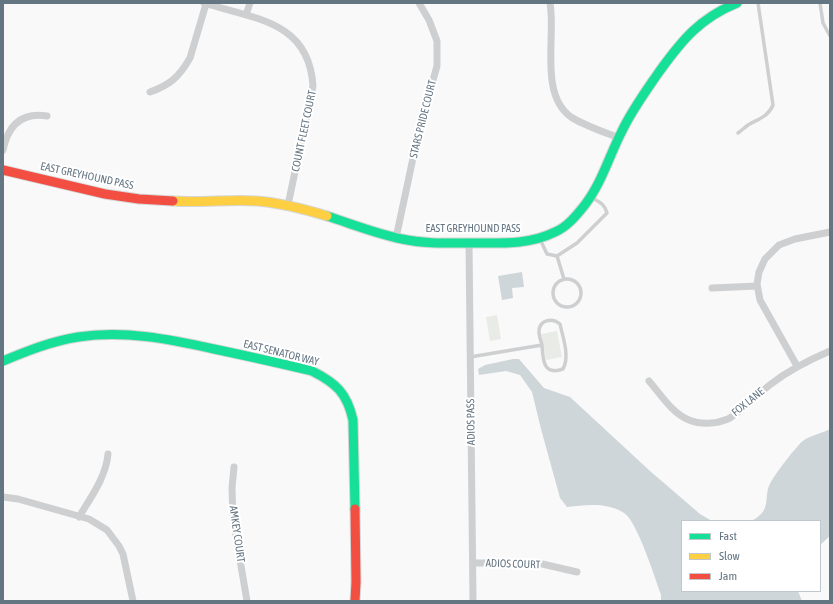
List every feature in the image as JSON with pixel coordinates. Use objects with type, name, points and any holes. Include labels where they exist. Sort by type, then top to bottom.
[{"type":"street","points":[[150,92],[165,86],[172,81],[190,58],[205,3]]},
{"type":"street","name":"COUNT FLEET COURT","points":[[205,3],[275,25],[293,37],[304,50],[313,75],[314,86],[288,205]]},
{"type":"street","points":[[246,15],[250,3]]},
{"type":"street","name":"STARS PRIDE COURT","points":[[396,238],[419,130],[437,66],[438,53],[436,36],[419,3]]},
{"type":"street","points":[[550,3],[552,15],[551,79],[555,96],[560,105],[572,118],[618,138]]},
{"type":"street","name":"EAST GREYHOUND PASS","points":[[3,170],[113,195],[138,199],[180,202],[248,201],[288,205],[396,238],[430,243],[513,243],[540,238],[557,231],[570,222],[591,197],[623,129],[642,97],[686,36],[708,17],[719,10],[737,3]]},
{"type":"street","points":[[3,150],[9,131],[17,122],[26,117],[38,114],[47,116]]},
{"type":"street","points":[[797,366],[763,308],[757,286],[759,272],[765,259],[779,245],[795,239],[830,232]]},
{"type":"street","name":"ADIOS PASS","points":[[469,243],[473,601]]},
{"type":"street","points":[[712,288],[757,286]]},
{"type":"street","name":"EAST SENATOR WAY","points":[[3,361],[62,340],[97,335],[130,334],[146,335],[183,342],[305,369],[327,377],[335,384],[347,399],[353,420],[356,582],[355,601]]},
{"type":"street","name":"FOX LANE","points":[[649,381],[668,404],[682,416],[696,422],[710,423],[727,419],[732,416],[772,383],[797,366],[830,351]]},
{"type":"street","points":[[80,517],[104,473],[108,454]]},
{"type":"street","name":"AMKEY COURT","points":[[234,467],[232,488],[233,520],[247,601]]},
{"type":"street","points":[[3,497],[18,499],[80,517],[95,522],[106,530],[120,546],[126,561],[134,601]]},
{"type":"street","name":"ADIOS COURT","points":[[473,563],[538,563],[577,572]]},
{"type":"lane","points":[[738,133],[749,125],[763,118],[771,111],[773,105],[758,3]]},
{"type":"lane","points":[[820,3],[822,23],[830,36]]},
{"type":"lane","points":[[540,238],[547,254],[557,256],[577,243],[607,213],[603,204],[591,197]]},
{"type":"lane","points":[[557,256],[564,279]]},
{"type":"lane","points":[[564,279],[569,279],[577,283],[581,291],[579,300],[576,304],[567,307],[562,307],[555,301],[552,292],[556,283],[564,279]]},
{"type":"lane","points":[[549,320],[556,321],[560,324],[566,357],[566,363],[563,369],[556,371],[547,368],[544,361],[542,345],[539,333],[540,326],[543,322],[549,320]]},
{"type":"lane","points":[[470,357],[542,345]]},
{"type":"shaded area","points":[[522,272],[524,287],[512,288],[513,298],[502,300],[498,276]]},
{"type":"shaded area","points":[[497,315],[501,339],[490,341],[486,317]]},
{"type":"shaded area","points":[[557,331],[562,357],[546,360],[541,334]]},
{"type":"shaded area","points":[[519,359],[544,388],[570,397],[650,471],[700,514],[710,520],[681,520],[681,592],[798,592],[802,601],[661,601],[661,595],[640,538],[629,518],[624,513],[611,507],[589,505],[567,507],[560,498],[532,392],[520,375],[506,371],[479,375],[478,369],[485,365]]},
{"type":"shaded area","points":[[830,429],[830,536],[821,544],[821,520],[753,520],[758,517],[765,508],[768,487],[771,482],[797,447],[807,438]]},
{"type":"traffic: fast","points":[[327,216],[374,232],[411,241],[446,243],[514,242],[535,239],[559,230],[567,224],[584,206],[596,188],[617,140],[630,116],[659,72],[676,50],[702,23],[724,9],[737,3]]},
{"type":"traffic: fast","points":[[3,361],[30,350],[78,337],[95,335],[129,335],[180,342],[312,371],[328,380],[339,390],[344,396],[353,420],[355,509]]},
{"type":"traffic: slow","points":[[173,201],[257,201],[275,203],[327,216]]},
{"type":"traffic: jam","points":[[3,170],[105,194],[139,199],[173,201]]},
{"type":"traffic: jam","points":[[355,509],[355,601]]}]
